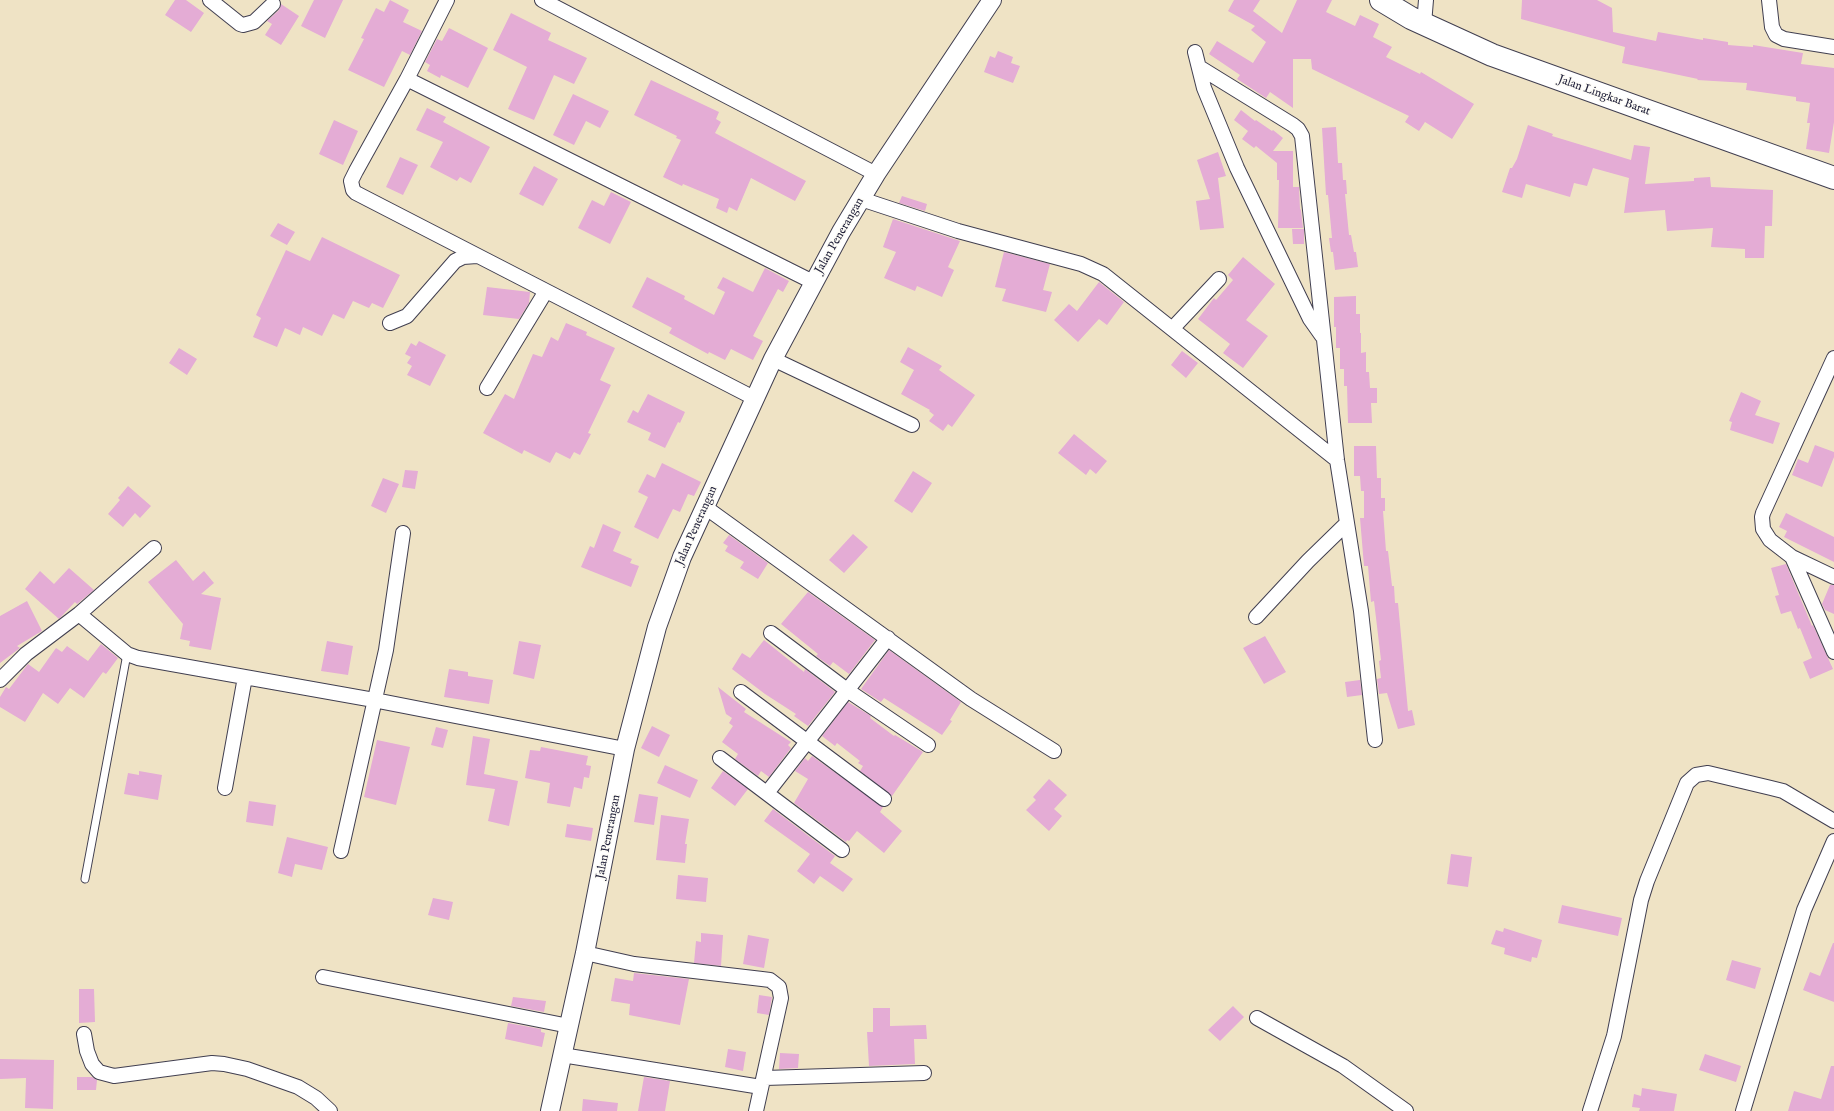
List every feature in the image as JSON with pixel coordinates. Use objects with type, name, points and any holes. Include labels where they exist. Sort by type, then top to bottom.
[{"type":"highway","name":"Jalan Lingkar Barat","points":[[1380,0],[1424,24],[1492,55],[1834,178]]},
{"type":"street","points":[[210,0],[243,25],[254,22],[273,4]]},
{"type":"street","points":[[447,0],[407,78],[356,171],[352,181],[353,190],[356,193],[477,256],[754,398]]},
{"type":"street","points":[[542,0],[876,174]]},
{"type":"street","name":"Jalan Penerangan","points":[[550,1111],[585,953],[625,749],[661,613],[682,557],[754,398],[813,282],[876,174],[992,0]]},
{"type":"street","points":[[1424,24],[1426,0]]},
{"type":"street","points":[[1769,0],[1772,27],[1776,34],[1784,39],[1834,47]]},
{"type":"street","points":[[1195,52],[1204,88],[1237,168],[1304,307],[1323,338]]},
{"type":"street","points":[[1198,68],[1293,125],[1301,133],[1337,460],[1361,611],[1375,740]]},
{"type":"street","points":[[407,78],[813,282]]},
{"type":"street","points":[[861,199],[958,231],[1081,264],[1103,274],[1337,460]]},
{"type":"street","points":[[390,323],[407,316],[455,261],[463,257],[477,256]]},
{"type":"street","points":[[1172,329],[1219,279]]},
{"type":"street","points":[[487,388],[546,291]]},
{"type":"street","points":[[1834,358],[1763,512],[1764,529],[1770,540],[1792,557],[1834,577]]},
{"type":"street","points":[[773,359],[912,425]]},
{"type":"street","points":[[705,507],[971,699],[1054,751]]},
{"type":"street","points":[[1256,616],[1308,561],[1347,523]]},
{"type":"street","points":[[341,851],[391,623],[402,533]]},
{"type":"street","points":[[0,680],[26,654],[79,614],[154,548]]},
{"type":"street","points":[[1792,557],[1821,626],[1834,652]]},
{"type":"street","points":[[79,614],[127,654],[138,658],[374,700],[625,749]]},
{"type":"street","points":[[771,633],[847,690],[928,745]]},
{"type":"street","points":[[767,793],[888,638]]},
{"type":"street","points":[[225,788],[245,677]]},
{"type":"street","points":[[741,692],[884,799]]},
{"type":"street","points":[[720,758],[842,850]]},
{"type":"street","points":[[1590,1111],[1614,1036],[1645,888],[1686,783],[1696,775],[1708,773],[1783,791],[1834,821]]},
{"type":"street","points":[[1743,1111],[1804,910],[1834,841]]},
{"type":"street","points":[[585,953],[634,964],[762,979],[779,987],[781,998],[756,1111]]},
{"type":"street","points":[[323,977],[569,1026]]},
{"type":"street","points":[[1256,1018],[1343,1066],[1406,1111]]},
{"type":"street","points":[[84,1034],[87,1051],[92,1064],[99,1072],[114,1076],[212,1063],[224,1064],[247,1069],[298,1087],[316,1098],[330,1111]]},
{"type":"street","points":[[562,1055],[763,1082],[924,1073]]},
{"type":"lane","points":[[85,879],[127,654]]},
{"type":"building","points":[[175,0],[186,0],[204,13],[191,32],[165,15]]},
{"type":"building","points":[[314,0],[343,0],[325,38],[301,26]]},
{"type":"building","points":[[390,0],[409,10],[403,22],[422,31],[410,55],[402,51],[384,87],[348,70],[364,39],[361,38],[376,8],[384,12]]},
{"type":"building","points":[[1234,0],[1260,0],[1253,11],[1282,33],[1297,0],[1332,0],[1326,12],[1355,26],[1360,15],[1379,24],[1373,37],[1392,47],[1386,57],[1420,74],[1421,72],[1474,104],[1452,139],[1425,122],[1419,131],[1405,122],[1409,116],[1312,69],[1311,59],[1293,59],[1293,108],[1270,92],[1266,98],[1237,79],[1240,75],[1209,54],[1217,41],[1253,63],[1266,42],[1251,30],[1255,26],[1228,11]]},
{"type":"building","points":[[1522,0],[1597,0],[1612,8],[1613,32],[1656,41],[1658,32],[1703,40],[1703,38],[1728,42],[1728,45],[1753,47],[1753,45],[1803,53],[1801,64],[1834,68],[1834,122],[1829,153],[1806,149],[1810,123],[1807,123],[1810,103],[1796,101],[1796,97],[1746,90],[1747,83],[1697,80],[1698,79],[1622,63],[1625,47],[1521,19]]},
{"type":"building","points":[[281,4],[299,16],[281,45],[265,35],[272,24],[267,21],[279,10]]},
{"type":"building","points":[[511,13],[551,33],[548,40],[587,58],[574,84],[554,75],[534,120],[508,109],[527,67],[493,50]]},
{"type":"building","points":[[449,28],[488,48],[468,88],[441,75],[440,78],[427,71],[430,65],[425,62],[437,39],[442,41]]},
{"type":"building","points":[[998,51],[1013,57],[1011,63],[1020,66],[1013,83],[984,72],[990,56],[995,58]]},
{"type":"building","points":[[651,80],[719,112],[716,119],[721,122],[715,133],[806,181],[795,201],[751,178],[737,211],[729,207],[727,213],[716,208],[719,199],[683,184],[682,186],[663,177],[681,140],[676,138],[677,136],[634,115]]},
{"type":"building","points":[[573,94],[609,111],[600,128],[586,121],[574,145],[553,135]]},
{"type":"building","points":[[427,108],[446,117],[443,122],[490,147],[471,183],[460,177],[457,181],[430,167],[443,142],[416,130]]},
{"type":"building","points":[[1241,110],[1255,121],[1256,120],[1272,131],[1273,130],[1283,138],[1273,151],[1293,151],[1293,187],[1299,187],[1303,228],[1278,228],[1279,180],[1277,180],[1277,163],[1256,146],[1254,148],[1242,139],[1248,131],[1234,120]]},
{"type":"building","points":[[334,120],[358,131],[343,165],[319,154]]},
{"type":"building","points":[[1528,125],[1553,134],[1552,136],[1631,160],[1634,145],[1650,147],[1645,184],[1694,181],[1694,178],[1710,177],[1711,187],[1773,190],[1772,226],[1765,226],[1764,258],[1745,258],[1745,249],[1711,247],[1713,228],[1667,231],[1665,210],[1624,213],[1629,178],[1593,168],[1587,186],[1574,183],[1570,197],[1526,184],[1522,198],[1502,192],[1510,168],[1512,168],[1517,159]]},
{"type":"building","points":[[1336,127],[1338,163],[1342,163],[1343,180],[1346,180],[1347,194],[1345,194],[1349,235],[1351,235],[1354,252],[1356,252],[1358,267],[1335,270],[1333,252],[1331,252],[1329,238],[1332,238],[1328,195],[1326,195],[1322,128]]},
{"type":"building","points":[[1218,152],[1226,176],[1218,178],[1224,228],[1200,230],[1196,201],[1210,199],[1197,160]]},
{"type":"building","points":[[400,157],[418,165],[403,195],[386,187]]},
{"type":"building","points":[[534,166],[558,179],[543,206],[519,194]]},
{"type":"building","points":[[611,192],[631,202],[610,244],[578,228],[592,200],[604,206]]},
{"type":"building","points":[[902,196],[927,204],[925,211],[899,203]]},
{"type":"building","points":[[893,219],[960,241],[948,267],[954,270],[942,297],[917,286],[915,291],[884,278],[896,252],[883,247]]},
{"type":"building","points":[[278,223],[295,232],[287,245],[270,236]]},
{"type":"building","points":[[1292,229],[1304,229],[1304,244],[1293,244]]},
{"type":"building","points":[[322,237],[400,275],[383,308],[372,303],[369,308],[353,301],[344,319],[333,314],[322,336],[303,327],[300,335],[285,328],[277,347],[253,337],[261,318],[256,315],[286,250],[310,261]]},
{"type":"building","points":[[1004,252],[1050,264],[1043,290],[1052,292],[1046,312],[1002,301],[1006,289],[995,287]]},
{"type":"building","points":[[1243,257],[1275,284],[1246,320],[1268,336],[1243,368],[1223,353],[1230,344],[1198,319],[1214,298],[1216,300],[1233,280],[1228,275]]},
{"type":"building","points":[[765,268],[789,281],[783,292],[778,289],[753,336],[763,341],[753,360],[731,349],[725,360],[709,352],[708,354],[669,333],[672,328],[632,307],[647,277],[685,296],[684,299],[714,315],[725,292],[717,288],[723,277],[753,292]]},
{"type":"building","points":[[1099,282],[1124,302],[1107,325],[1099,319],[1078,342],[1054,320],[1069,304],[1077,311]]},
{"type":"building","points":[[487,287],[530,292],[529,303],[519,319],[483,315]]},
{"type":"building","points":[[1356,296],[1356,314],[1360,314],[1361,353],[1366,352],[1366,372],[1369,372],[1370,388],[1377,388],[1377,403],[1371,403],[1372,423],[1348,423],[1347,386],[1344,386],[1344,369],[1340,369],[1340,348],[1336,348],[1334,297]]},
{"type":"building","points":[[566,323],[587,332],[586,335],[615,348],[600,380],[611,385],[588,433],[591,434],[580,455],[574,452],[570,459],[556,452],[550,463],[524,450],[522,454],[483,433],[505,394],[514,399],[533,354],[542,357],[551,337],[558,341]]},
{"type":"building","points":[[419,341],[446,355],[430,386],[407,375],[412,366],[407,363],[411,357],[405,354],[411,343],[416,346]]},
{"type":"building","points":[[908,347],[942,366],[939,370],[975,395],[952,427],[948,424],[943,431],[929,421],[934,415],[929,411],[930,410],[901,394],[914,370],[900,362]]},
{"type":"building","points":[[179,348],[197,359],[187,375],[169,363]]},
{"type":"building","points":[[1182,351],[1198,363],[1186,378],[1171,365]]},
{"type":"building","points":[[1741,392],[1761,401],[1755,415],[1780,423],[1773,444],[1730,430],[1732,422],[1729,421]]},
{"type":"building","points":[[648,394],[685,412],[680,423],[678,422],[665,448],[648,440],[651,433],[627,422],[633,410],[638,413]]},
{"type":"building","points":[[1074,434],[1107,461],[1096,474],[1090,469],[1086,475],[1058,453]]},
{"type":"building","points":[[1815,445],[1834,452],[1834,457],[1822,487],[1792,475],[1798,459],[1808,463]]},
{"type":"building","points":[[1354,446],[1376,446],[1377,478],[1381,478],[1381,498],[1385,498],[1385,511],[1383,511],[1386,551],[1388,551],[1392,586],[1394,586],[1395,603],[1398,603],[1408,711],[1412,710],[1415,725],[1398,729],[1387,693],[1379,694],[1377,679],[1381,678],[1379,661],[1381,660],[1374,601],[1371,602],[1368,566],[1364,566],[1360,518],[1364,518],[1364,491],[1361,491],[1360,476],[1354,476]]},
{"type":"building","points":[[662,463],[701,482],[694,496],[688,494],[680,512],[673,509],[658,539],[634,527],[648,497],[638,492],[647,474],[655,478]]},
{"type":"building","points":[[405,470],[418,471],[415,489],[402,487]]},
{"type":"building","points":[[913,471],[932,483],[912,513],[894,501]]},
{"type":"building","points":[[383,478],[399,484],[386,513],[371,506]]},
{"type":"building","points":[[128,486],[151,506],[140,518],[135,513],[123,527],[108,514],[120,500],[118,498]]},
{"type":"building","points":[[1786,513],[1834,537],[1834,562],[1784,537],[1787,531],[1779,527]]},
{"type":"building","points":[[603,524],[621,532],[613,551],[632,559],[630,563],[639,566],[631,587],[581,567],[590,546],[594,548]]},
{"type":"building","points":[[853,534],[868,547],[844,573],[829,560]]},
{"type":"building","points":[[729,535],[768,563],[758,579],[740,568],[744,562],[725,551],[728,546],[723,543]]},
{"type":"building","points":[[176,560],[193,581],[204,571],[214,583],[201,594],[221,598],[211,650],[189,646],[190,641],[180,639],[183,624],[148,582]]},
{"type":"building","points":[[1786,564],[1812,626],[1813,625],[1833,669],[1810,679],[1803,662],[1812,658],[1800,628],[1798,629],[1791,611],[1781,614],[1775,596],[1779,595],[1771,568]]},
{"type":"building","points":[[69,568],[94,590],[77,604],[75,602],[59,619],[25,589],[40,571],[54,584]]},
{"type":"building","points":[[1830,585],[1834,585],[1834,614],[1825,610],[1822,604]]},
{"type":"building","points":[[808,592],[875,640],[849,674],[833,662],[830,666],[816,656],[818,654],[781,624]]},
{"type":"building","points":[[27,601],[42,631],[17,646],[20,648],[0,663],[0,616]]},
{"type":"building","points":[[1265,636],[1286,672],[1264,684],[1243,648]]},
{"type":"building","points":[[764,640],[804,672],[805,669],[835,692],[808,726],[794,716],[796,714],[765,694],[732,669],[742,653],[750,658]]},
{"type":"building","points":[[327,641],[353,646],[348,675],[321,671]]},
{"type":"building","points":[[519,641],[541,645],[534,679],[513,674]]},
{"type":"building","points":[[101,644],[118,658],[106,674],[103,672],[84,698],[70,688],[58,704],[43,693],[25,722],[0,707],[0,697],[6,687],[9,689],[28,664],[39,672],[56,648],[62,652],[67,646],[88,661]]},
{"type":"building","points":[[889,650],[961,702],[950,720],[952,721],[942,735],[884,698],[881,702],[861,689]]},
{"type":"building","points":[[449,669],[468,672],[468,676],[493,680],[489,704],[444,697]]},
{"type":"building","points":[[1360,680],[1362,695],[1347,697],[1345,682]]},
{"type":"building","points":[[718,687],[746,709],[744,712],[791,742],[788,745],[791,748],[769,777],[761,771],[758,776],[735,759],[738,754],[722,742],[733,726],[729,723],[732,718],[726,714]]},
{"type":"building","points":[[848,702],[871,716],[870,718],[894,736],[895,735],[923,752],[892,796],[860,771],[863,766],[858,763],[860,761],[837,743],[835,746],[822,736]]},
{"type":"building","points":[[652,726],[670,735],[659,757],[641,748]]},
{"type":"building","points":[[436,727],[448,730],[443,748],[431,745]]},
{"type":"building","points":[[473,736],[490,739],[484,774],[518,781],[509,826],[488,821],[495,789],[466,785]]},
{"type":"building","points":[[377,740],[410,747],[396,805],[364,797]]},
{"type":"building","points":[[541,747],[588,756],[586,765],[591,766],[589,778],[584,777],[582,789],[574,787],[570,807],[547,803],[550,783],[525,778],[530,750],[540,751]]},
{"type":"building","points":[[812,756],[883,807],[880,812],[902,831],[884,853],[857,831],[849,841],[847,840],[846,842],[794,803],[808,779],[795,771],[805,758],[808,761]]},
{"type":"building","points":[[665,765],[698,780],[690,798],[657,783]]},
{"type":"building","points":[[139,771],[162,775],[158,800],[124,794],[128,773],[139,775]]},
{"type":"building","points":[[723,771],[748,789],[735,806],[711,788]]},
{"type":"building","points":[[1049,779],[1067,795],[1054,809],[1062,816],[1049,831],[1026,810],[1036,800],[1033,797]]},
{"type":"building","points":[[639,794],[658,797],[654,825],[634,822]]},
{"type":"building","points":[[249,801],[276,805],[273,826],[246,822]]},
{"type":"building","points":[[773,809],[835,856],[830,863],[853,879],[843,892],[820,876],[814,884],[797,871],[810,854],[764,821]]},
{"type":"building","points":[[661,815],[689,819],[685,844],[687,844],[685,863],[656,860]]},
{"type":"building","points":[[567,824],[593,828],[591,841],[565,837]]},
{"type":"building","points":[[287,837],[328,847],[322,870],[295,864],[292,877],[278,873]]},
{"type":"building","points":[[1451,854],[1472,857],[1468,887],[1447,884]]},
{"type":"building","points":[[678,875],[708,878],[706,902],[676,899]]},
{"type":"building","points":[[433,898],[453,902],[449,920],[428,915]]},
{"type":"building","points":[[1562,905],[1622,918],[1618,936],[1558,923]]},
{"type":"building","points":[[1504,928],[1542,940],[1537,958],[1532,957],[1531,962],[1504,954],[1505,948],[1491,944],[1496,930],[1503,932]]},
{"type":"building","points":[[701,933],[723,935],[721,966],[694,963],[696,941],[701,942]]},
{"type":"building","points":[[748,935],[769,939],[764,968],[743,964]]},
{"type":"building","points":[[1833,943],[1834,1002],[1803,990],[1810,972],[1820,976]]},
{"type":"building","points":[[1732,960],[1761,968],[1755,989],[1726,980]]},
{"type":"building","points":[[634,973],[689,979],[680,1025],[629,1015],[630,1004],[611,1001],[615,978],[633,981]]},
{"type":"building","points":[[79,989],[94,989],[95,1022],[79,1023]]},
{"type":"building","points":[[759,995],[772,997],[769,1015],[757,1013]]},
{"type":"building","points":[[513,997],[546,1001],[544,1012],[511,1006]]},
{"type":"building","points":[[1233,1006],[1244,1017],[1220,1041],[1208,1030]]},
{"type":"building","points":[[873,1008],[890,1008],[890,1026],[926,1025],[927,1039],[914,1039],[915,1064],[869,1066],[867,1032],[873,1032]]},
{"type":"building","points":[[508,1023],[541,1029],[541,1032],[545,1033],[542,1047],[505,1039]]},
{"type":"building","points":[[728,1049],[746,1052],[743,1071],[725,1067]]},
{"type":"building","points":[[780,1053],[799,1054],[798,1068],[779,1069]]},
{"type":"building","points":[[1705,1054],[1741,1066],[1736,1082],[1699,1070]]},
{"type":"building","points":[[0,1059],[54,1060],[53,1109],[25,1108],[26,1078],[0,1079]]},
{"type":"building","points":[[1831,1066],[1834,1066],[1834,1111],[1788,1111],[1794,1091],[1821,1099]]},
{"type":"building","points":[[77,1077],[92,1077],[97,1080],[96,1090],[77,1090]]},
{"type":"building","points":[[644,1077],[670,1081],[665,1111],[638,1111]]},
{"type":"building","points":[[1642,1088],[1677,1094],[1674,1111],[1639,1111],[1640,1108],[1632,1107],[1634,1094],[1641,1096]]},
{"type":"building","points":[[583,1099],[618,1103],[617,1111],[582,1111]]}]
